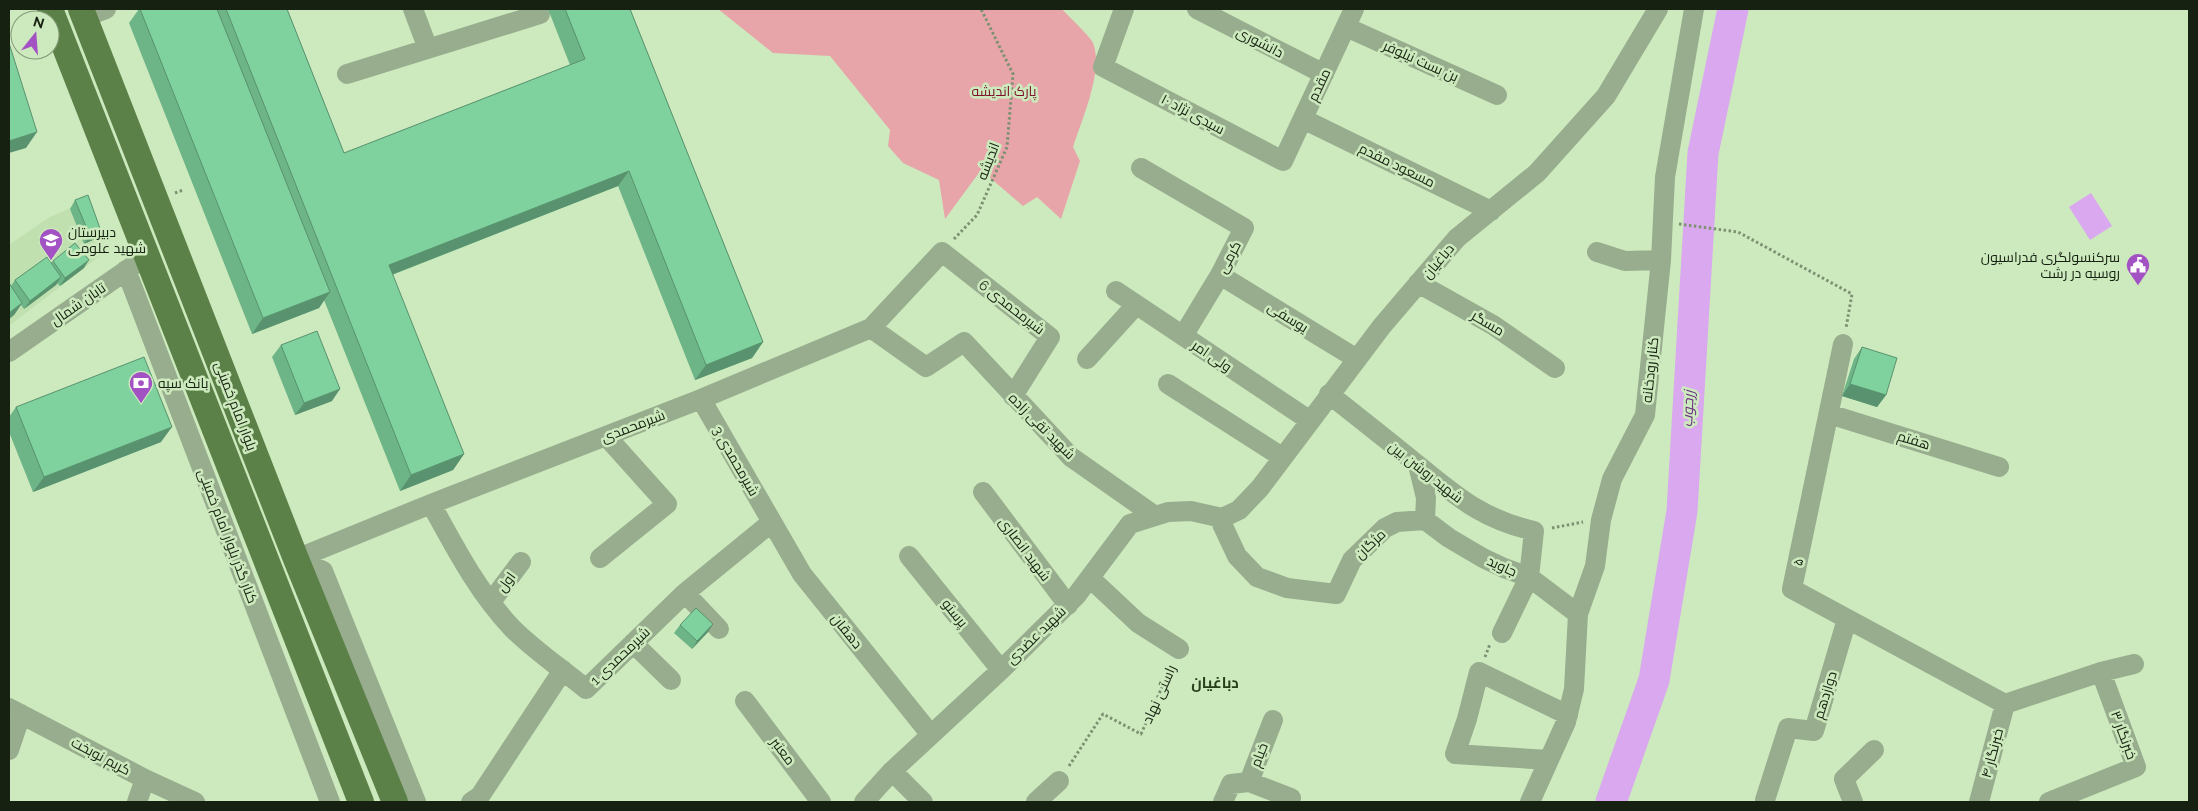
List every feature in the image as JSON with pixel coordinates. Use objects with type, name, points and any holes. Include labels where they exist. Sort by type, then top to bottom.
[{"type":"main road","name":"بلوار امام خمینی","points":[[50,9],[136,263],[361,802]]},
{"type":"main road","name":"بلوار امام خمینی","points":[[90,12],[296,559],[396,802]]},
{"type":"street","points":[[413,9],[428,49]]},
{"type":"street","name":"سیدی نژاد ۱۰","points":[[1124,9],[1103,67],[1283,161]]},
{"type":"street","name":"دانشوری","points":[[1197,9],[1324,74]]},
{"type":"street","name":"مقدم","points":[[1283,161],[1354,9]]},
{"type":"street","name":"دباغیان","points":[[1222,518],[1239,510],[1260,488],[1329,394],[1418,283],[1457,238],[1537,173],[1606,96],[1658,9]]},
{"type":"street","name":"کنار رودخانه","points":[[1530,802],[1568,715],[1574,689],[1578,614],[1595,566],[1600,520],[1612,479],[1645,415],[1661,260],[1665,177],[1694,9]]},
{"type":"street","points":[[347,74],[540,14]]},
{"type":"street","name":"بن بست نیلوفر","points":[[1346,27],[1497,96]]},
{"type":"street","name":"مسعود مقدم","points":[[1303,119],[1491,211]]},
{"type":"street","name":"کرمی","points":[[1141,168],[1244,228],[1220,275],[1183,336]]},
{"type":"street","name":"شیرمحمدی","points":[[296,559],[431,504],[701,400],[871,328],[942,252]]},
{"type":"street","name":"شیرمحمدی 6","points":[[942,252],[1050,337],[1013,396]]},
{"type":"street","points":[[1597,252],[1625,261],[1661,260]]},
{"type":"street","name":"تابان شمال","points":[[9,352],[136,263]]},
{"type":"street","name":"کنار گذر بلوار امام خمینی","points":[[136,263],[330,802]]},
{"type":"street","name":"یوسفی","points":[[1220,275],[1357,359]]},
{"type":"street","name":"مسگر","points":[[1418,283],[1493,325],[1555,368]]},
{"type":"street","name":"ولی امر","points":[[1116,291],[1309,420]]},
{"type":"street","points":[[1087,359],[1136,305]]},
{"type":"street","name":"شهید تقی زاده","points":[[871,328],[926,367],[964,342],[1071,457],[1155,516]]},
{"type":"street","name":"۵","points":[[1843,344],[1792,589],[2005,704]]},
{"type":"street","points":[[1168,384],[1282,457]]},
{"type":"street","name":"شهید روشن بین","points":[[1329,394],[1473,509],[1517,527],[1534,531]]},
{"type":"street","name":"شیرمحمدی 3","points":[[701,400],[772,522]]},
{"type":"street","name":"هفتم","points":[[1829,414],[1999,467]]},
{"type":"street","points":[[600,558],[667,504],[606,436]]},
{"type":"street","points":[[1418,465],[1426,498],[1425,520]]},
{"type":"street","name":"شهید انصاری","points":[[983,492],[1068,605]]},
{"type":"street","name":"شیرمحمدی 1","points":[[431,504],[473,580],[513,629],[586,689],[685,593],[772,522]]},
{"type":"street","name":"شهید عضدی","points":[[864,802],[892,771],[1068,605],[1130,524],[1168,512],[1191,511],[1222,518]]},
{"type":"street","name":"مژگان","points":[[1222,518],[1222,524],[1238,556],[1257,577],[1287,588],[1336,594],[1352,560],[1385,528],[1397,522],[1425,520]]},
{"type":"street","name":"جاوید","points":[[1425,520],[1449,538],[1483,558],[1529,577],[1578,614]]},
{"type":"street","name":"دهقان","points":[[772,522],[802,574],[931,735]]},
{"type":"street","points":[[1502,633],[1529,577],[1534,531]]},
{"type":"street","name":"پرستو","points":[[909,556],[1001,670]]},
{"type":"street","points":[[296,559],[323,571],[416,802]]},
{"type":"street","name":"اول","points":[[491,602],[520,562]]},
{"type":"street","name":"راستی نهاد","points":[[1090,578],[1138,623],[1179,649]]},
{"type":"street","points":[[685,593],[719,629]]},
{"type":"street","name":"دوازدهم","points":[[1765,800],[1788,728],[1814,731],[1847,619]]},
{"type":"street","points":[[633,643],[671,680]]},
{"type":"street","points":[[2005,704],[2101,672],[2134,664]]},
{"type":"street","points":[[478,800],[563,670]]},
{"type":"street","points":[[1549,760],[1455,754],[1467,719],[1479,672],[1568,715]]},
{"type":"street","name":"خبرنگار ۳","points":[[2049,802],[2136,767],[2101,672]]},
{"type":"street","name":"معتبر","points":[[745,701],[821,802]]},
{"type":"street","name":"خبرنگار ۴","points":[[1979,802],[2005,704]]},
{"type":"street","points":[[9,750],[15,711]]},
{"type":"street","name":"کریم نوبخت","points":[[15,711],[145,779],[195,802]]},
{"type":"street","name":"خیام","points":[[1223,802],[1232,784],[1249,782],[1273,720]]},
{"type":"street","points":[[1853,802],[1844,779],[1874,750]]},
{"type":"street","points":[[892,771],[923,802]]},
{"type":"street","points":[[138,802],[145,779]]},
{"type":"street","points":[[1036,802],[1059,781]]},
{"type":"street","points":[[1249,782],[1291,798]]},
{"type":"path","name":"اندیشه","points":[[942,252],[978,215],[1007,147],[1013,74],[981,9]]},
{"type":"path","points":[[1673,224],[1738,232],[1852,294],[1843,344]]},
{"type":"path","points":[[1534,531],[1600,520]]},
{"type":"path","points":[[1479,672],[1492,638],[1502,633]]},
{"type":"path","name":"راستی نهاد","points":[[1059,781],[1103,714],[1141,734],[1179,649]]},
{"type":"shaded area","points":[[2091,193],[2112,226],[2090,240],[2069,207]]},
{"type":"shaded area","name":"دبیرستان شهید علومی","points":[[82,203],[101,255],[9,326],[9,245],[48,218]]},
{"type":"green space","name":"پارک اندیشه","points":[[718,9],[1062,9],[1093,43],[1096,54],[1096,67],[1086,109],[1073,147],[1080,161],[1061,219],[1037,197],[1023,206],[981,170],[945,219],[939,180],[903,163],[888,146],[890,130],[830,56],[773,53]]},
{"type":"building","points":[[140,9],[217,9],[330,292],[263,318]]},
{"type":"building","points":[[226,9],[287,9],[344,153],[585,59],[565,9],[630,9],[763,342],[706,365],[629,171],[389,265],[464,454],[411,475]]},
{"type":"building","points":[[9,43],[10,60],[14,60],[37,132],[9,141]]},
{"type":"building","points":[[88,195],[101,231],[90,236],[75,200]]},
{"type":"building","points":[[75,243],[89,260],[65,278],[53,261]]},
{"type":"building","points":[[47,257],[61,277],[30,301],[15,280]]},
{"type":"building","points":[[9,283],[22,303],[9,313]]},
{"type":"building","points":[[317,331],[340,389],[304,403],[281,345]]},
{"type":"building","points":[[1862,347],[1897,358],[1886,395],[1850,384]]},
{"type":"building","points":[[144,357],[172,427],[44,477],[16,407]]},
{"type":"building","points":[[696,608],[713,624],[697,641],[680,625]]},
{"type":"waterway","name":"زرجوب","points":[[1611,802],[1654,680],[1682,511],[1703,153],[1733,9]]},
{"type":"place","name":"دبیرستان شهید علومی","points":[[51,261]]},
{"type":"place","name":"سرکنسولگری فدراسیون روسیه در رشت","points":[[2138,286]]},
{"type":"place","name":"بانک سپه","points":[[141,404]]},
{"type":"district","name":"دباغیان","points":[[1215,683]]}]
